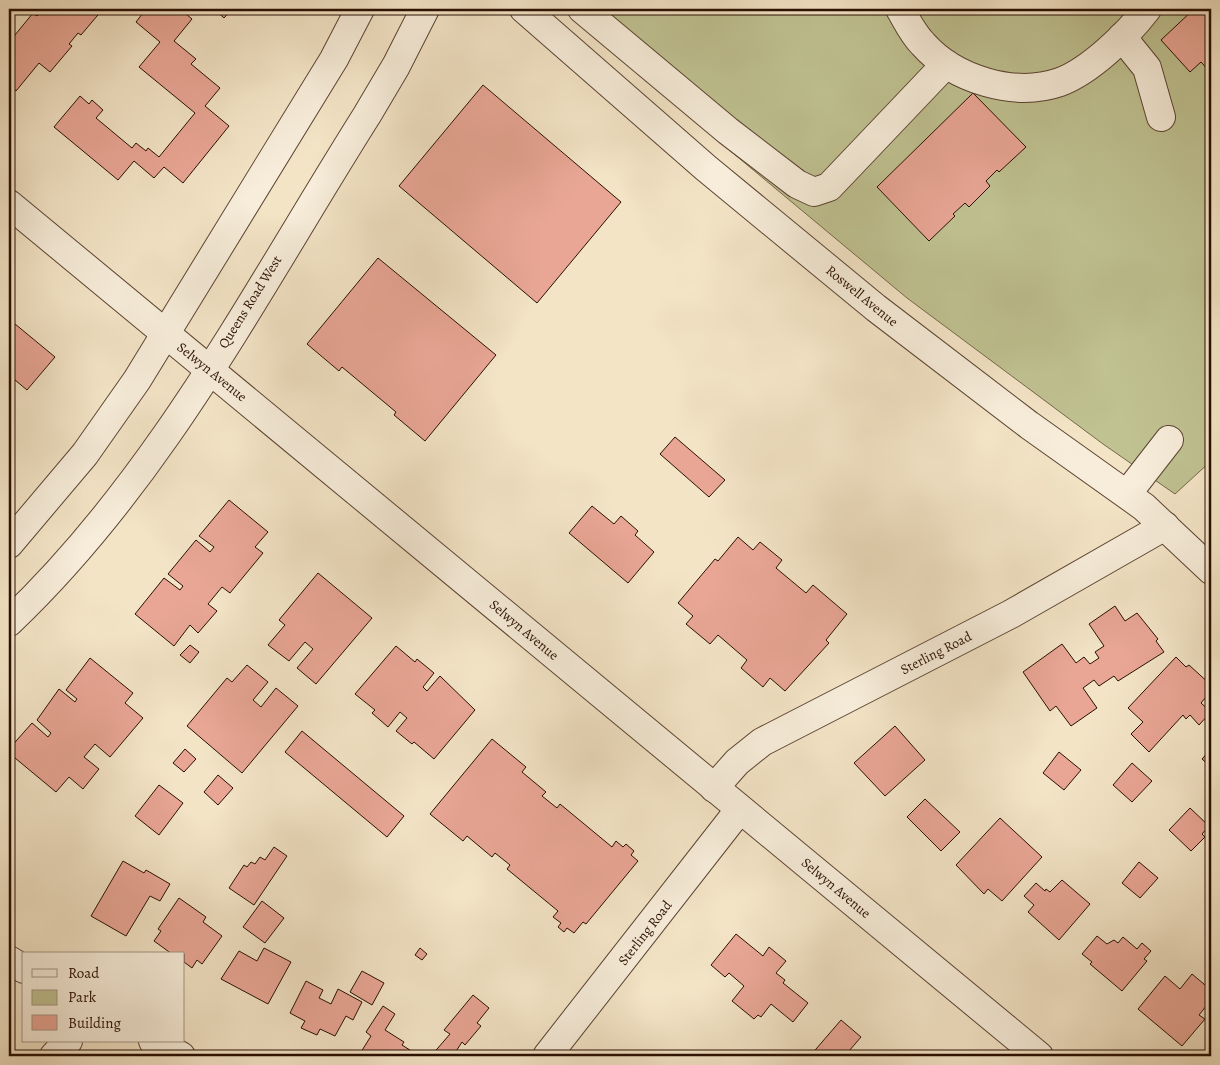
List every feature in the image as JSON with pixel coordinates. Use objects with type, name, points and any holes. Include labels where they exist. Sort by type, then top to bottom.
[{"type":"street","points":[[9,544],[85,454],[138,380],[334,59],[360,9]]},
{"type":"street","name":"Queens Road West","points":[[9,622],[39,592],[108,514],[209,370],[386,82],[425,9]]},
{"type":"street","name":"Roswell Avenue","points":[[524,9],[706,168],[883,313],[1028,424],[1127,494],[1165,526],[1211,570]]},
{"type":"street","points":[[582,9],[728,131],[798,184],[814,192],[829,187],[946,64]]},
{"type":"street","points":[[900,9],[923,45],[946,64],[1003,86],[1042,86],[1073,76],[1122,37],[1146,9]]},
{"type":"street","points":[[1122,37],[1147,68],[1161,117]]},
{"type":"street","name":"Selwyn Avenue","points":[[9,204],[1039,1056]]},
{"type":"street","points":[[1127,494],[1169,440]]},
{"type":"street","name":"Sterling Road","points":[[714,788],[737,762],[762,742],[1011,614],[1165,526]]},
{"type":"street","name":"Sterling Road","points":[[548,1056],[740,809]]},
{"type":"street","points":[[9,960],[22,968]]},
{"type":"street","points":[[54,1056],[67,1042]]},
{"type":"street","points":[[154,1042],[181,1056]]},
{"type":"green space","points":[[569,9],[1211,9],[1211,461],[1175,494],[1103,444],[907,298],[662,94]]},
{"type":"building","points":[[43,9],[103,9],[81,35],[78,33],[69,44],[72,46],[50,72],[39,63],[16,91],[9,85],[9,30],[15,35],[33,13],[37,16]]},
{"type":"building","points":[[146,9],[180,9],[192,19],[174,41],[196,59],[191,64],[220,88],[205,106],[229,126],[183,183],[164,167],[154,178],[134,161],[118,180],[54,127],[80,96],[89,104],[92,100],[103,110],[96,118],[132,148],[136,143],[146,151],[148,148],[159,157],[195,113],[139,67],[160,42],[136,22]]},
{"type":"building","points":[[214,9],[232,9],[224,18]]},
{"type":"building","points":[[1194,9],[1211,9],[1211,73],[1201,62],[1190,72],[1161,40]]},
{"type":"building","points":[[483,85],[621,202],[537,303],[399,186]]},
{"type":"building","points":[[973,93],[1026,147],[999,172],[997,170],[986,181],[990,186],[969,207],[965,203],[953,214],[955,216],[929,241],[877,187]]},
{"type":"building","points":[[378,258],[496,355],[425,441],[394,415],[396,412],[342,367],[339,371],[307,344]]},
{"type":"building","points":[[9,319],[55,357],[27,390],[9,375]]},
{"type":"building","points":[[675,437],[725,480],[709,497],[660,454]]},
{"type":"building","points":[[229,500],[268,532],[255,547],[263,553],[230,593],[222,587],[208,604],[217,611],[198,633],[190,625],[174,646],[135,614],[164,578],[180,590],[183,586],[168,574],[196,540],[210,552],[214,547],[199,536]]},
{"type":"building","points":[[592,506],[614,524],[621,516],[638,531],[635,535],[654,552],[628,583],[569,533]]},
{"type":"building","points":[[738,537],[753,550],[760,542],[782,560],[776,568],[806,593],[813,585],[847,614],[826,640],[829,643],[785,691],[770,678],[763,687],[741,668],[747,660],[718,635],[710,644],[686,624],[693,616],[678,603],[715,559],[718,561]]},
{"type":"building","points":[[318,573],[372,618],[316,684],[297,668],[313,649],[305,642],[289,661],[268,645],[285,625],[279,620]]},
{"type":"building","points":[[1115,606],[1125,621],[1137,613],[1158,639],[1156,641],[1164,652],[1118,681],[1114,676],[1099,686],[1094,680],[1083,688],[1097,708],[1071,726],[1056,706],[1050,711],[1023,672],[1062,644],[1076,663],[1084,657],[1090,664],[1099,658],[1095,652],[1104,646],[1089,624]]},
{"type":"building","points":[[190,645],[199,652],[190,663],[180,655]]},
{"type":"building","points":[[396,646],[415,662],[417,659],[434,673],[423,687],[427,691],[440,676],[475,710],[434,759],[414,742],[412,744],[396,731],[407,718],[400,712],[388,727],[372,713],[375,710],[355,694]]},
{"type":"building","points":[[1176,657],[1186,667],[1189,665],[1211,685],[1211,691],[1201,703],[1211,712],[1199,725],[1190,715],[1186,719],[1183,715],[1149,752],[1131,734],[1143,722],[1128,708]]},
{"type":"building","points":[[90,658],[133,693],[125,703],[143,718],[110,757],[95,744],[84,757],[99,769],[83,789],[69,777],[56,792],[9,753],[9,749],[32,723],[48,737],[51,733],[37,720],[59,689],[75,702],[77,699],[66,690]]},
{"type":"building","points":[[247,665],[268,682],[253,700],[261,707],[276,688],[298,706],[242,773],[187,726],[227,678],[232,682]]},
{"type":"building","points":[[895,726],[925,760],[885,796],[854,763]]},
{"type":"building","points":[[302,731],[404,816],[387,837],[285,752]]},
{"type":"building","points":[[492,739],[526,767],[522,772],[546,792],[542,796],[557,808],[560,804],[612,847],[616,841],[623,847],[626,844],[634,851],[631,855],[638,861],[586,924],[583,922],[574,933],[567,928],[564,932],[558,927],[561,923],[553,917],[558,911],[507,869],[510,865],[495,853],[492,857],[467,836],[463,841],[430,814]]},
{"type":"building","points":[[185,749],[196,759],[184,772],[173,763]]},
{"type":"building","points":[[1211,749],[1210,774],[1205,769],[1209,765],[1202,759]]},
{"type":"building","points":[[1059,752],[1081,770],[1064,790],[1043,773]]},
{"type":"building","points":[[1132,763],[1152,781],[1132,802],[1113,785]]},
{"type":"building","points":[[218,775],[233,788],[218,805],[204,792]]},
{"type":"building","points":[[159,785],[183,803],[159,835],[135,816]]},
{"type":"building","points":[[925,799],[960,832],[941,851],[907,817]]},
{"type":"building","points":[[1190,808],[1209,826],[1202,834],[1205,837],[1191,851],[1169,830]]},
{"type":"building","points":[[1000,818],[1042,857],[1002,901],[988,889],[984,894],[956,865]]},
{"type":"building","points":[[274,847],[287,856],[254,905],[229,888],[244,865],[247,867],[251,862],[255,864],[260,857],[265,860]]},
{"type":"building","points":[[123,861],[144,873],[146,870],[170,884],[160,901],[150,896],[126,936],[91,916]]},
{"type":"building","points":[[1139,862],[1158,878],[1140,898],[1122,883]]},
{"type":"building","points":[[1062,880],[1090,904],[1059,940],[1028,912],[1034,905],[1024,896],[1036,883],[1045,891],[1046,889],[1050,892]]},
{"type":"building","points":[[179,898],[206,917],[203,922],[222,936],[202,964],[197,960],[192,968],[185,963],[185,952],[169,952],[154,941],[161,931],[158,929]]},
{"type":"building","points":[[262,901],[284,918],[265,943],[243,927]]},
{"type":"building","points":[[736,934],[763,956],[769,947],[786,961],[776,973],[785,980],[783,983],[808,1003],[793,1022],[771,1004],[761,1017],[758,1015],[754,1019],[732,1001],[744,986],[729,973],[725,977],[711,965]]},
{"type":"building","points":[[1097,936],[1107,944],[1114,940],[1118,943],[1123,937],[1137,949],[1142,943],[1151,951],[1144,959],[1147,961],[1122,991],[1090,964],[1092,962],[1082,954]]},
{"type":"building","points":[[264,948],[291,962],[268,1004],[221,979],[239,951],[257,961]]},
{"type":"building","points":[[420,948],[427,954],[422,960],[415,955]]},
{"type":"building","points":[[362,971],[384,983],[372,1005],[350,992]]},
{"type":"building","points":[[1192,974],[1211,990],[1211,1000],[1199,1015],[1205,1019],[1182,1046],[1138,1009],[1165,976],[1180,989]]},
{"type":"building","points":[[306,981],[323,990],[319,998],[331,1004],[338,989],[362,1002],[353,1020],[346,1016],[335,1036],[320,1029],[317,1035],[301,1028],[305,1021],[290,1013]]},
{"type":"building","points":[[473,995],[489,1008],[477,1023],[481,1026],[465,1045],[462,1042],[453,1056],[431,1056],[450,1034],[444,1030]]},
{"type":"building","points":[[383,1006],[395,1014],[385,1030],[404,1042],[402,1045],[413,1052],[410,1056],[366,1056],[361,1052],[371,1036],[366,1032]]},
{"type":"building","points":[[841,1020],[861,1037],[849,1051],[855,1056],[810,1056]]}]
